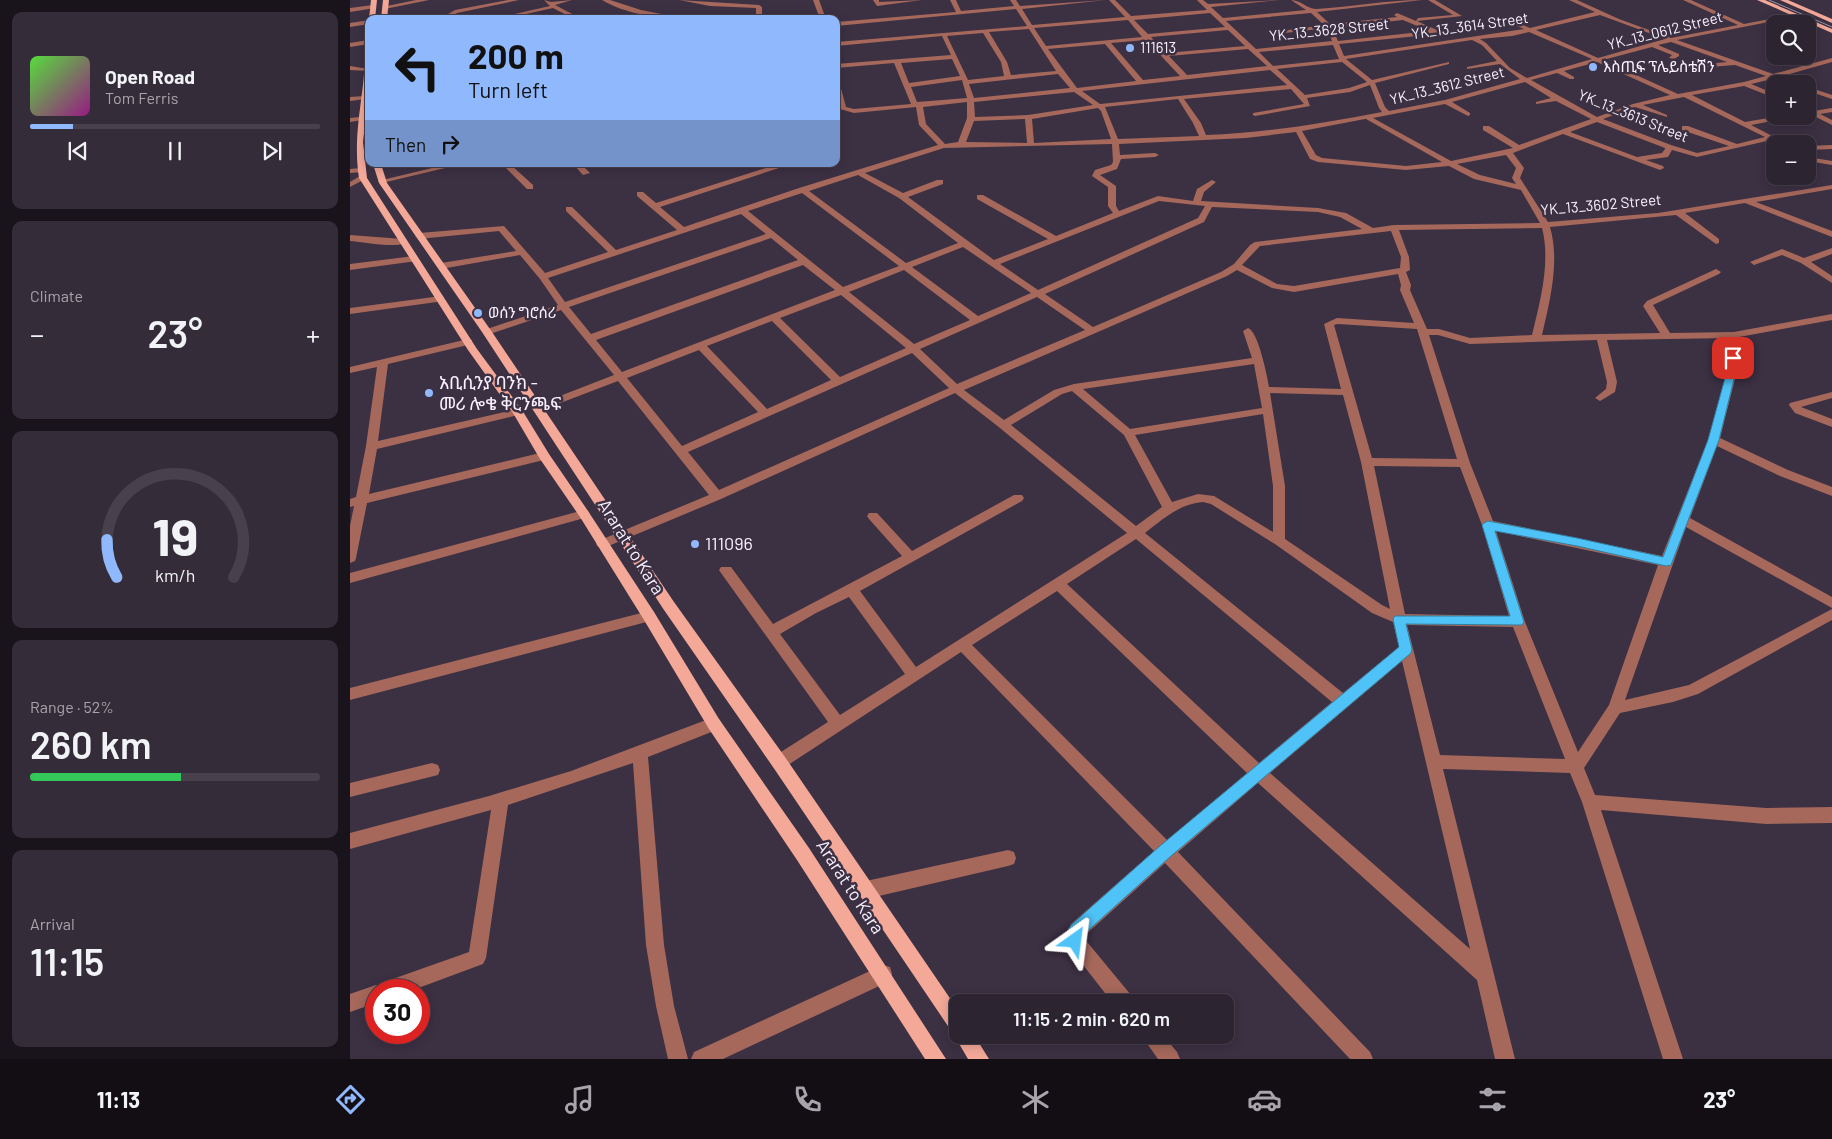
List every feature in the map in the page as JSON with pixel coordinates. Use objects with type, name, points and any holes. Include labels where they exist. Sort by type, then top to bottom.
[{"type":"main road","points":[[374,0],[372,13],[384,13],[386,0]]},
{"type":"main road","points":[[1760,0],[1794,15]]},
{"type":"main road","points":[[1783,0],[1832,21]]},
{"type":"main road","points":[[1816,24],[1832,31]]},
{"type":"main road","name":"Ararat to Kara","points":[[365,89],[365,108],[360,119],[358,152],[362,174],[388,220],[468,342],[518,412],[544,456],[584,514],[649,616],[714,724],[883,974],[936,1059]]},
{"type":"main road","name":"Ararat to Kara","points":[[378,167],[382,181],[405,216],[487,332],[680,622],[779,762],[949,1014]]},
{"type":"main road","points":[[388,220],[405,216]]},
{"type":"main road","points":[[969,1044],[979,1059]]},
{"type":"street","points":[[384,13],[426,0]]},
{"type":"street","points":[[452,15],[455,12],[516,0]]},
{"type":"street","points":[[509,15],[569,0]]},
{"type":"street","points":[[604,0],[654,15]]},
{"type":"street","points":[[682,0],[717,5],[759,7]]},
{"type":"street","points":[[759,15],[760,0]]},
{"type":"street","points":[[816,0],[822,15]]},
{"type":"street","points":[[883,28],[876,2],[919,0]]},
{"type":"street","points":[[953,0],[960,12]]},
{"type":"street","points":[[1012,0],[1060,72],[1075,90],[1099,106],[1106,115],[1115,141],[1117,166],[1098,172],[1096,176],[1112,186],[1112,206],[1117,214]]},
{"type":"street","points":[[840,43],[883,28],[960,12],[1103,0]]},
{"type":"street","points":[[1112,0],[1184,77]]},
{"type":"street","points":[[1200,0],[1303,97],[1308,105],[1255,114]]},
{"type":"street","points":[[1207,6],[1276,0]]},
{"type":"street","points":[[1294,0],[1314,12],[1329,27],[1343,59],[1372,83],[1382,108],[1389,114]]},
{"type":"street","points":[[1363,0],[1382,5],[1444,30]]},
{"type":"street","points":[[1374,0],[1405,18],[1454,40]]},
{"type":"street","points":[[1221,20],[1420,0]]},
{"type":"street","points":[[1418,20],[1460,16],[1431,0]]},
{"type":"street","points":[[1572,0],[1600,13],[1769,75]]},
{"type":"street","points":[[1686,0],[1742,25]]},
{"type":"street","points":[[549,4],[570,15]]},
{"type":"street","points":[[350,10],[372,13]]},
{"type":"street","points":[[840,24],[944,35],[1212,11]]},
{"type":"street","name":"YK_13_3614 Street","points":[[840,112],[1075,90],[1343,59],[1454,40],[1531,30],[1600,13]]},
{"type":"street","points":[[1266,16],[1272,21]]},
{"type":"street","points":[[1278,26],[1292,38],[1329,27],[1405,18]]},
{"type":"street","points":[[1506,20],[1599,60],[1633,78],[1680,95],[1766,135]]},
{"type":"street","name":"YK_13_0612 Street","points":[[1599,60],[1673,39],[1766,21]]},
{"type":"street","points":[[350,25],[365,23]]},
{"type":"street","points":[[1044,48],[1229,28]]},
{"type":"street","points":[[985,31],[1004,62],[1008,78]]},
{"type":"street","name":"YK_13_3628 Street","points":[[1164,55],[1251,49],[1292,38],[1336,43],[1436,32]]},
{"type":"street","points":[[1452,33],[1465,39]]},
{"type":"street","points":[[944,35],[971,100],[971,119],[961,144]]},
{"type":"street","name":"YK_13_3613 Street","points":[[1473,38],[1484,44],[1500,62],[1557,99],[1596,119],[1668,147],[1697,155],[1766,139]]},
{"type":"street","points":[[350,45],[365,41]]},
{"type":"street","points":[[1107,42],[1142,82]]},
{"type":"street","points":[[1653,45],[1677,55],[1672,58]]},
{"type":"street","points":[[840,66],[953,57]]},
{"type":"street","name":"YK_13_3612 Street","points":[[543,277],[802,190],[943,146],[961,144],[1031,145],[1246,136],[1298,130],[1446,102],[1504,87],[1556,70],[1599,60]]},
{"type":"street","points":[[1781,75],[1832,60]]},
{"type":"street","points":[[898,62],[906,85],[917,105],[923,125],[943,146]]},
{"type":"street","points":[[1469,68],[1500,62]]},
{"type":"street","points":[[1303,97],[1350,90],[1378,80],[1447,63]]},
{"type":"street","points":[[1685,68],[1738,63]]},
{"type":"street","points":[[350,68],[365,70]]},
{"type":"street","points":[[1556,70],[1572,78]]},
{"type":"street","points":[[906,85],[1008,78],[1060,72]]},
{"type":"street","points":[[1298,130],[1313,157],[1320,160],[1406,168],[1448,164],[1508,152],[1635,106],[1680,95],[1766,79]]},
{"type":"street","points":[[1745,84],[1766,92]]},
{"type":"street","points":[[971,119],[1028,117],[1099,106],[1291,87]]},
{"type":"street","points":[[1816,92],[1832,97]]},
{"type":"street","points":[[350,98],[364,98]]},
{"type":"street","points":[[1180,98],[1197,123],[1202,137]]},
{"type":"street","points":[[1538,104],[1557,99]]},
{"type":"street","points":[[1446,102],[1468,114]]},
{"type":"street","points":[[840,104],[843,109],[848,111]]},
{"type":"street","points":[[1635,106],[1665,116]]},
{"type":"street","points":[[1816,113],[1832,110]]},
{"type":"street","points":[[1816,116],[1832,123]]},
{"type":"street","points":[[1028,117],[1031,145]]},
{"type":"street","points":[[1368,118],[1448,164],[1476,177],[1524,188]]},
{"type":"street","points":[[350,120],[360,119]]},
{"type":"street","points":[[1723,123],[1735,126],[1766,121]]},
{"type":"street","points":[[1486,128],[1518,148]]},
{"type":"street","points":[[1685,128],[1734,146]]},
{"type":"street","points":[[1561,132],[1660,168]]},
{"type":"street","points":[[1632,158],[1660,157],[1668,152],[1668,147]]},
{"type":"street","points":[[1816,148],[1832,147]]},
{"type":"street","points":[[1508,152],[1520,168],[1516,178],[1546,225],[1549,257],[1545,300],[1536,338]]},
{"type":"street","points":[[1116,157],[1155,155]]},
{"type":"street","points":[[1816,160],[1832,163]]},
{"type":"street","points":[[410,167],[410,175]]},
{"type":"street","points":[[382,181],[445,167]]},
{"type":"street","points":[[509,167],[530,187]]},
{"type":"street","points":[[580,167],[586,173]]},
{"type":"street","points":[[655,206],[775,168]]},
{"type":"street","points":[[350,172],[362,174]]},
{"type":"street","points":[[858,172],[902,196],[964,244],[1093,331]]},
{"type":"street","points":[[350,185],[362,174]]},
{"type":"street","points":[[902,196],[940,182]]},
{"type":"street","points":[[1196,204],[1200,191],[1212,182]]},
{"type":"street","name":"YK_13_3602 Street","points":[[1237,266],[1253,247],[1258,244],[1394,228],[1546,225],[1606,220],[1678,212],[1832,187]]},
{"type":"street","points":[[802,190],[977,320]]},
{"type":"street","points":[[640,194],[682,230]]},
{"type":"street","points":[[980,197],[1055,239]]},
{"type":"street","points":[[993,264],[1158,198],[1196,204],[1318,210],[1343,215],[1370,230]]},
{"type":"street","points":[[1744,200],[1832,234]]},
{"type":"street","points":[[680,451],[1201,220],[1210,204]]},
{"type":"street","points":[[568,209],[614,253]]},
{"type":"street","points":[[742,211],[913,348],[956,389],[1004,425],[1343,702]]},
{"type":"street","points":[[1678,212],[1716,241]]},
{"type":"street","points":[[419,236],[501,228],[523,252],[564,307],[717,496]]},
{"type":"street","points":[[602,544],[717,496],[956,389],[1224,274],[1237,266],[1275,286],[1294,288],[1405,270],[1404,257],[1394,228]]},
{"type":"street","points":[[487,332],[772,235]]},
{"type":"street","points":[[350,238],[403,242]]},
{"type":"street","points":[[538,408],[964,244]]},
{"type":"street","points":[[1754,262],[1779,251],[1804,261],[1832,280]]},
{"type":"street","points":[[1804,261],[1832,251]]},
{"type":"street","points":[[441,266],[523,252]]},
{"type":"street","points":[[350,266],[414,259]]},
{"type":"street","points":[[591,338],[805,261]]},
{"type":"street","points":[[1401,271],[1406,285],[1406,293],[1422,329],[1464,463],[1488,525],[1518,622],[1590,802],[1673,1059]]},
{"type":"street","points":[[1666,335],[1648,306],[1650,303],[1716,272]]},
{"type":"street","points":[[350,312],[441,299]]},
{"type":"street","points":[[773,317],[838,381]]},
{"type":"street","points":[[1506,1059],[1432,762],[1399,619],[1368,462],[1329,324],[1337,321],[1422,329],[1470,341],[1601,336],[1734,335],[1832,317]]},
{"type":"street","points":[[1248,331],[1266,390],[1276,464],[1280,521],[1279,541]]},
{"type":"street","points":[[1577,766],[1615,708],[1666,562],[1714,440],[1732,371],[1734,335]]},
{"type":"street","points":[[1600,398],[1611,390],[1612,382],[1601,336]]},
{"type":"street","points":[[350,370],[468,342]]},
{"type":"street","points":[[700,345],[765,413]]},
{"type":"street","points":[[1004,425],[1058,392],[1074,387],[1258,360]]},
{"type":"street","points":[[350,558],[355,502],[372,446],[383,362]]},
{"type":"street","points":[[1074,387],[1128,433],[1162,492],[1169,508]]},
{"type":"street","points":[[1266,390],[1349,392]]},
{"type":"street","points":[[1832,395],[1794,405],[1799,411],[1832,423]]},
{"type":"street","points":[[1128,433],[1268,410]]},
{"type":"street","points":[[372,446],[518,412]]},
{"type":"street","points":[[1714,440],[1793,477],[1832,492]]},
{"type":"street","points":[[355,502],[544,456]]},
{"type":"street","points":[[1368,462],[1464,463]]},
{"type":"street","points":[[771,632],[1018,498]]},
{"type":"street","points":[[779,762],[1136,533],[1169,508],[1189,500],[1209,498],[1279,541],[1376,609],[1399,619],[1518,622]]},
{"type":"street","points":[[350,578],[584,514]]},
{"type":"street","points":[[873,516],[910,557]]},
{"type":"street","points":[[1684,520],[1832,603]]},
{"type":"street","points":[[1488,525],[1666,562]]},
{"type":"street","points":[[726,570],[838,724]]},
{"type":"street","points":[[1057,583],[1259,774],[1486,976]]},
{"type":"street","points":[[851,590],[915,676]]},
{"type":"street","points":[[1615,708],[1694,690],[1832,614]]},
{"type":"street","points":[[350,694],[649,616]]},
{"type":"street","points":[[963,645],[1166,851],[1363,1059]]},
{"type":"street","points":[[1118,994],[1079,946],[1073,936],[1076,930],[1166,851],[1406,649]]},
{"type":"street","points":[[350,840],[501,800],[640,754],[714,724]]},
{"type":"street","points":[[640,754],[655,945],[665,1006],[678,1059]]},
{"type":"street","points":[[1432,762],[1577,766]]},
{"type":"street","points":[[350,790],[432,770]]},
{"type":"street","points":[[418,979],[477,958],[501,800]]},
{"type":"street","points":[[1590,802],[1766,816],[1832,815]]},
{"type":"street","points":[[866,890],[1008,858]]},
{"type":"street","points":[[701,1059],[883,974]]},
{"type":"street","points":[[350,1003],[365,998]]},
{"type":"street","points":[[1158,1044],[1170,1059]]},
{"type":"tram line","points":[[1769,0],[1832,27]]},
{"type":"place","name":"111613","points":[[1130,48]]},
{"type":"place","name":"እስጢፍ ፕሌይስቴሽን","points":[[1593,67]]},
{"type":"place","name":"ወሰን ግሮሰሪ","points":[[478,313]]},
{"type":"place","name":"አቢሲንያ ባንክ - መሪ ሎቄ ቅርንጫፍ","points":[[429,393]]},
{"type":"place","name":"111096","points":[[695,544]]},
{"type":"route","points":[[1075,941],[1073,936],[1076,930],[1166,851],[1406,649],[1399,619],[1518,622],[1488,525],[1666,562],[1714,440],[1732,371],[1733,358]]}]
